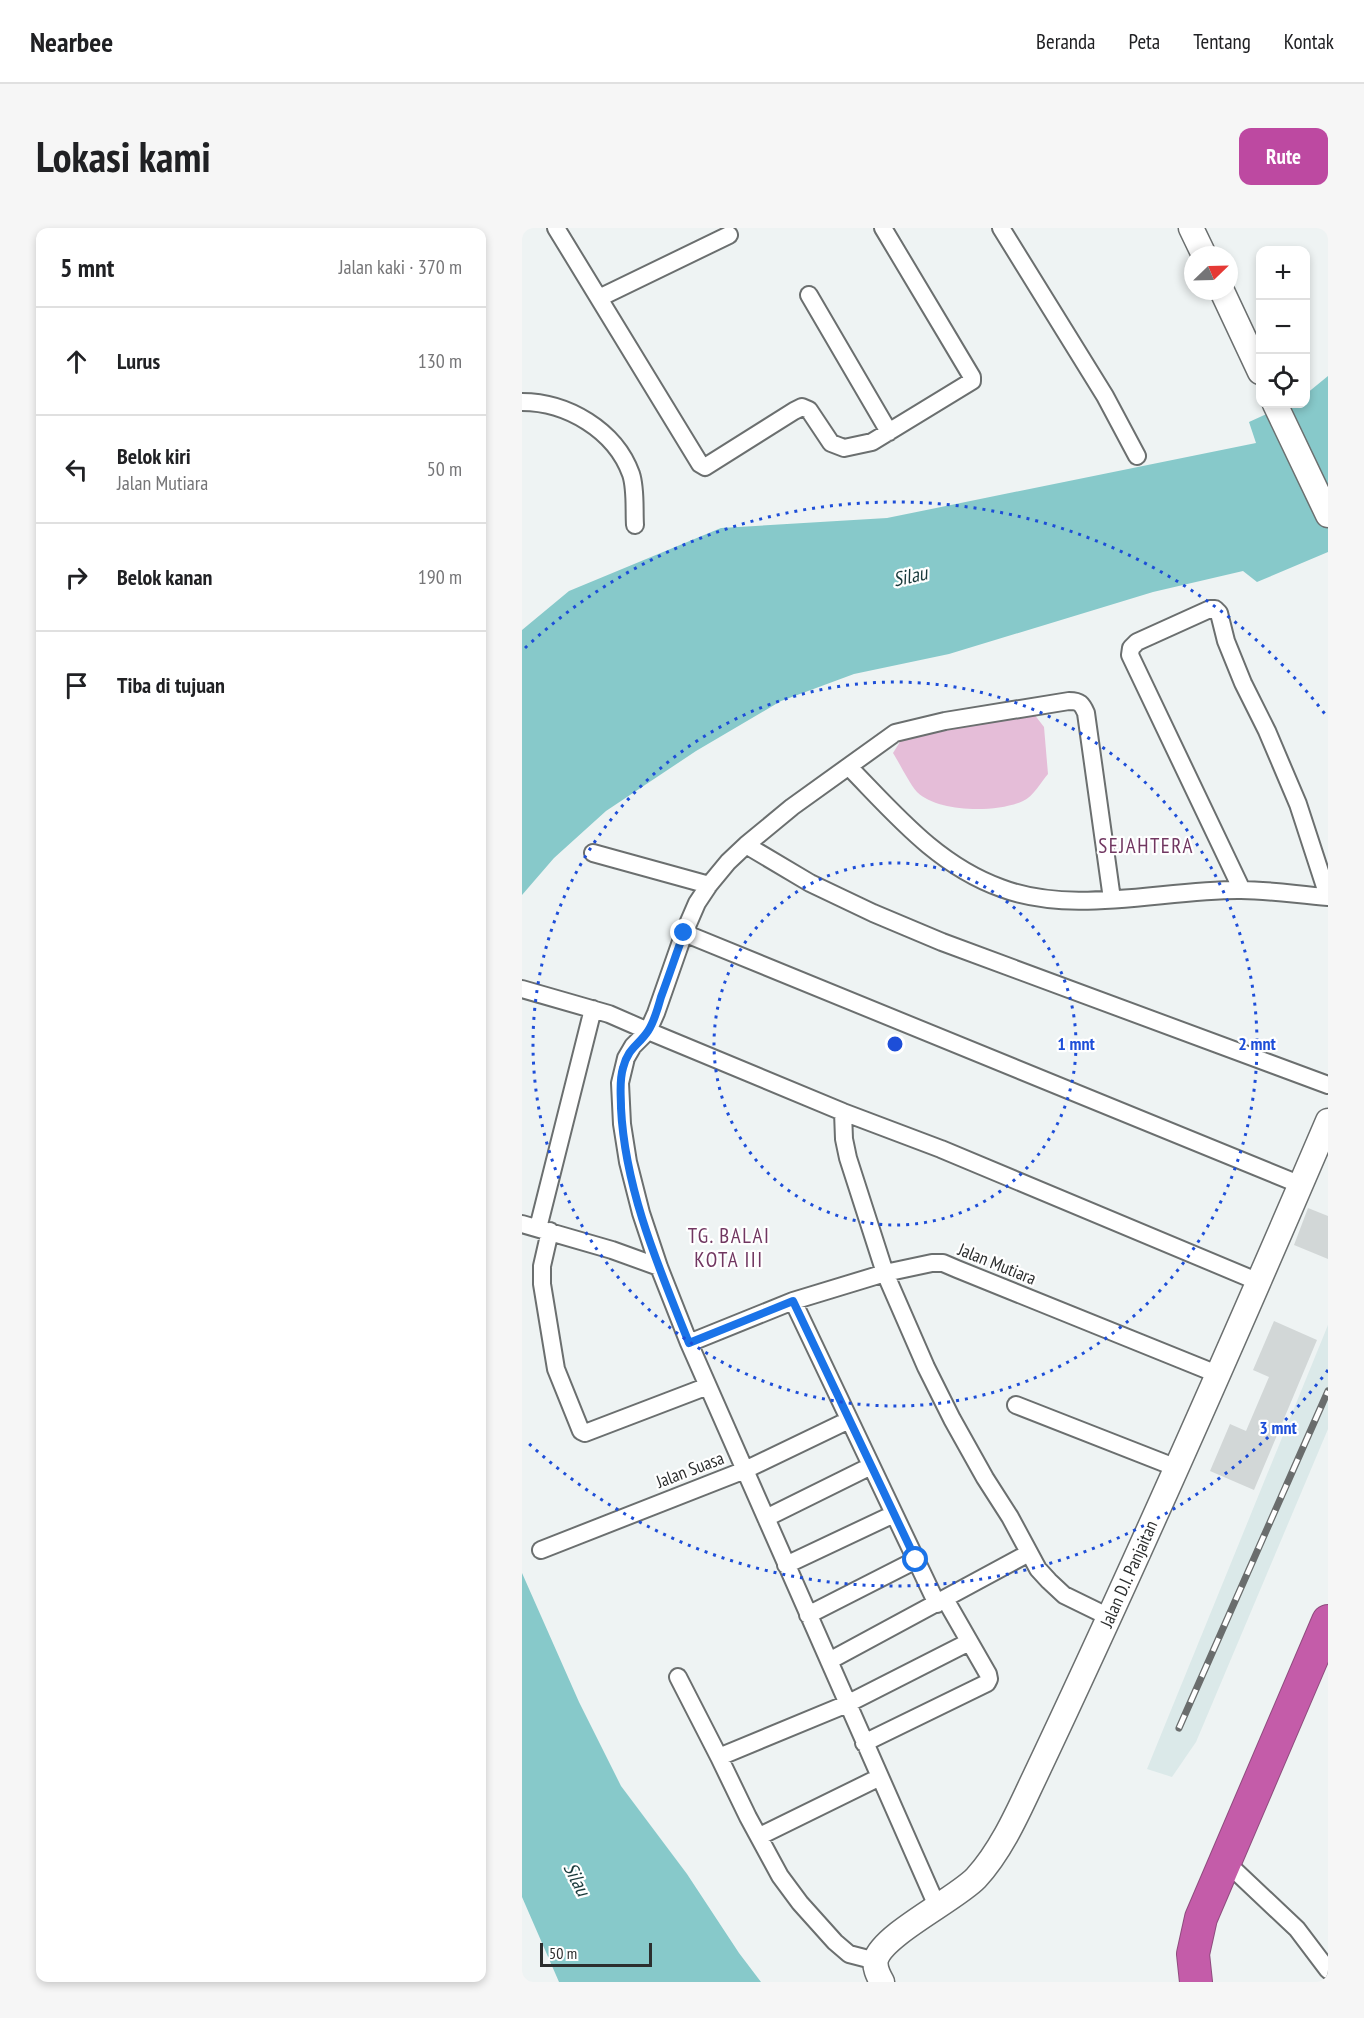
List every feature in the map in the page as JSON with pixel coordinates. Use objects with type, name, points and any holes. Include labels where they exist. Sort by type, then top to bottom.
[{"type":"highway","points":[[1196,1982],[1193,1954],[1201,1918],[1328,1622]]},
{"type":"main road","points":[[1191,228],[1200,246]]},
{"type":"main road","points":[[1226,300],[1256,363]]},
{"type":"main road","points":[[1277,408],[1328,515]]},
{"type":"main road","name":"Jalan D.I. Panjaitan","points":[[879,1971],[886,1943],[974,1880],[988,1865],[1026,1797],[1177,1468],[1328,1121]]},
{"type":"street","points":[[556,228],[703,466],[709,466],[802,407],[809,410],[836,447],[844,448],[872,442],[969,383],[972,379],[883,228]]},
{"type":"street","points":[[1001,228],[1106,396],[1137,456]]},
{"type":"street","points":[[599,298],[729,235]]},
{"type":"street","points":[[809,295],[889,432]]},
{"type":"street","points":[[522,402],[560,407],[593,425],[607,437],[625,460],[632,477],[635,525]]},
{"type":"street","points":[[849,766],[927,846],[972,874],[1000,888],[1055,901],[1242,890],[1328,896],[1298,804],[1268,731],[1243,683],[1226,640],[1219,613],[1215,609],[1210,609],[1137,642],[1131,648],[1130,655],[1242,890]]},
{"type":"street","points":[[938,1906],[689,1343],[659,1267],[641,1213],[628,1162],[620,1094],[622,1071],[633,1046],[648,1031],[684,933],[697,903],[709,885],[746,845],[792,807],[895,733],[911,728],[1077,701],[1082,704],[1086,713],[1112,898]]},
{"type":"street","points":[[746,845],[810,883],[873,914],[942,942],[1328,1085]]},
{"type":"street","points":[[593,853],[709,885]]},
{"type":"street","points":[[684,933],[1301,1185]]},
{"type":"street","points":[[522,989],[627,1020],[648,1031],[843,1112],[941,1149],[1259,1282]]},
{"type":"street","points":[[592,1009],[536,1228],[545,1305],[556,1369],[581,1431],[585,1433],[708,1386]]},
{"type":"street","points":[[843,1112],[844,1140],[848,1158],[885,1273],[926,1367],[952,1419],[1038,1569],[1064,1595],[1109,1617]]},
{"type":"street","points":[[536,1228],[612,1250],[659,1267]]},
{"type":"street","name":"Jalan Mutiara","points":[[689,1343],[793,1301],[885,1273],[921,1264],[943,1263],[1217,1374]]},
{"type":"street","points":[[793,1301],[916,1560],[969,1642],[989,1679],[987,1683],[864,1743]]},
{"type":"street","points":[[1016,1405],[1177,1468]]},
{"type":"street","name":"Jalan Suasa","points":[[541,1550],[745,1470],[849,1420]]},
{"type":"street","points":[[766,1518],[871,1466]]},
{"type":"street","points":[[786,1565],[894,1514]]},
{"type":"street","points":[[829,1661],[1029,1553]]},
{"type":"street","points":[[808,1615],[916,1560]]},
{"type":"street","points":[[719,1757],[847,1704],[969,1642]]},
{"type":"street","points":[[678,1677],[780,1876],[800,1903],[835,1942],[849,1954],[879,1971]]},
{"type":"street","points":[[760,1836],[880,1777]]},
{"type":"street","points":[[1226,1862],[1297,1929],[1328,1970]]},
{"type":"shaded area","points":[[1034,714],[1044,727],[1048,774],[1030,796],[1012,805],[999,808],[968,809],[939,804],[927,799],[914,788],[893,753],[903,737]]},
{"type":"shaded area","points":[[1328,1325],[1328,1429],[1196,1742],[1172,1777],[1147,1769]]},
{"type":"water","name":"Silau","points":[[1328,376],[1328,552],[1257,582],[1243,571],[1153,592],[949,654],[854,674],[781,701],[696,751],[606,811],[554,858],[522,895],[522,630],[569,591],[721,528],[887,518],[1256,443],[1249,422],[1279,408],[1310,408],[1310,391]]},
{"type":"water","name":"Silau","points":[[522,1573],[579,1702],[621,1786],[687,1874],[761,1982],[559,1982],[522,1897]]},
{"type":"building","points":[[1308,1208],[1328,1216],[1328,1259],[1294,1245]]},
{"type":"building","points":[[1274,1321],[1317,1340],[1254,1490],[1210,1471],[1230,1424],[1246,1431],[1269,1377],[1253,1370]]},
{"type":"railway","points":[[1179,1728],[1328,1391]]},
{"type":"district","name":"SEJAHTERA","points":[[1146,846]]},
{"type":"district","name":"TG. BALAI KOTA III","points":[[729,1248]]},
{"type":"route","points":[[684,933],[656,1013],[648,1031],[633,1046],[626,1058],[620,1083],[622,1124],[628,1162],[641,1213],[659,1267],[689,1343],[793,1301],[916,1560]]}]
